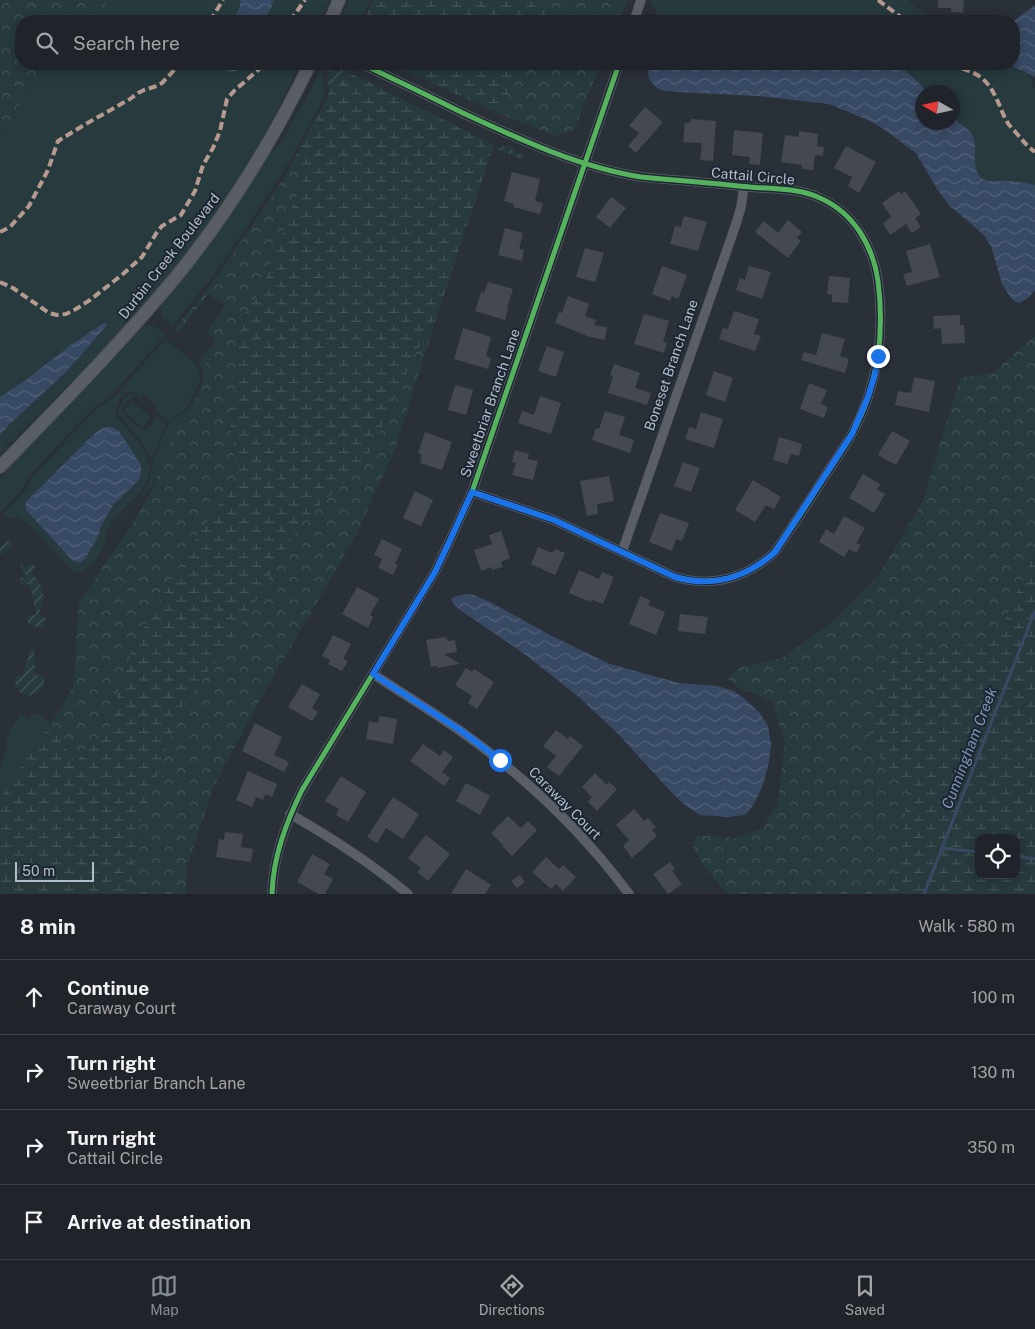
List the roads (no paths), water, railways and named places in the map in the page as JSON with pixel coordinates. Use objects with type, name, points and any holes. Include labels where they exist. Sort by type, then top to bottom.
[{"type":"street","points":[[333,15],[339,0]]},
{"type":"street","points":[[636,15],[641,0]]},
{"type":"street","name":"Durbin Creek Boulevard","points":[[0,467],[138,321],[188,261],[234,198],[271,139],[307,70]]},
{"type":"street","name":"Cattail Circle","points":[[374,70],[518,139],[618,174],[796,191],[820,198],[837,208],[852,221],[866,242],[876,271],[881,326],[875,374],[868,397],[852,434],[775,552],[751,570],[724,580],[704,582],[675,577],[554,520],[472,492]]},
{"type":"street","name":"Sweetbriar Branch Lane","points":[[272,894],[276,862],[290,814],[302,790],[435,572],[472,492],[617,70]]},
{"type":"street","name":"Boneset Branch Lane","points":[[622,552],[741,207],[744,186]]},
{"type":"street","name":"Caraway Court","points":[[373,674],[460,730],[500,760],[564,819],[600,858],[629,894]]},
{"type":"street","points":[[290,814],[329,836],[408,894]]},
{"type":"water","points":[[240,0],[273,0],[267,15],[236,15]]},
{"type":"water","points":[[1035,5],[1035,77],[1020,70],[1020,16]]},
{"type":"water","points":[[648,70],[904,70],[920,85],[915,85],[915,130],[960,130],[960,124],[974,138],[975,164],[980,176],[987,181],[1035,185],[1035,290],[1020,303],[1015,302],[1011,298],[1002,284],[991,246],[984,235],[950,206],[939,192],[916,153],[870,121],[829,104],[757,96],[661,90],[650,80]]},
{"type":"water","points":[[106,323],[107,325],[65,373],[0,435],[0,397],[68,347]]},
{"type":"water","points":[[106,427],[112,427],[119,431],[141,465],[140,478],[113,505],[85,559],[78,563],[72,560],[26,510],[25,506],[26,502],[91,436]]},
{"type":"water","points":[[466,594],[490,602],[552,636],[610,664],[679,683],[717,686],[734,691],[746,700],[759,712],[768,726],[771,744],[763,785],[748,812],[744,815],[728,817],[700,815],[686,806],[619,735],[579,697],[519,650],[455,606],[451,599]]},
{"type":"waterway","name":"Cunningham Creek","points":[[924,894],[1035,611]]},
{"type":"waterway","points":[[942,848],[975,852]]},
{"type":"waterway","points":[[1020,857],[1035,859]]}]
